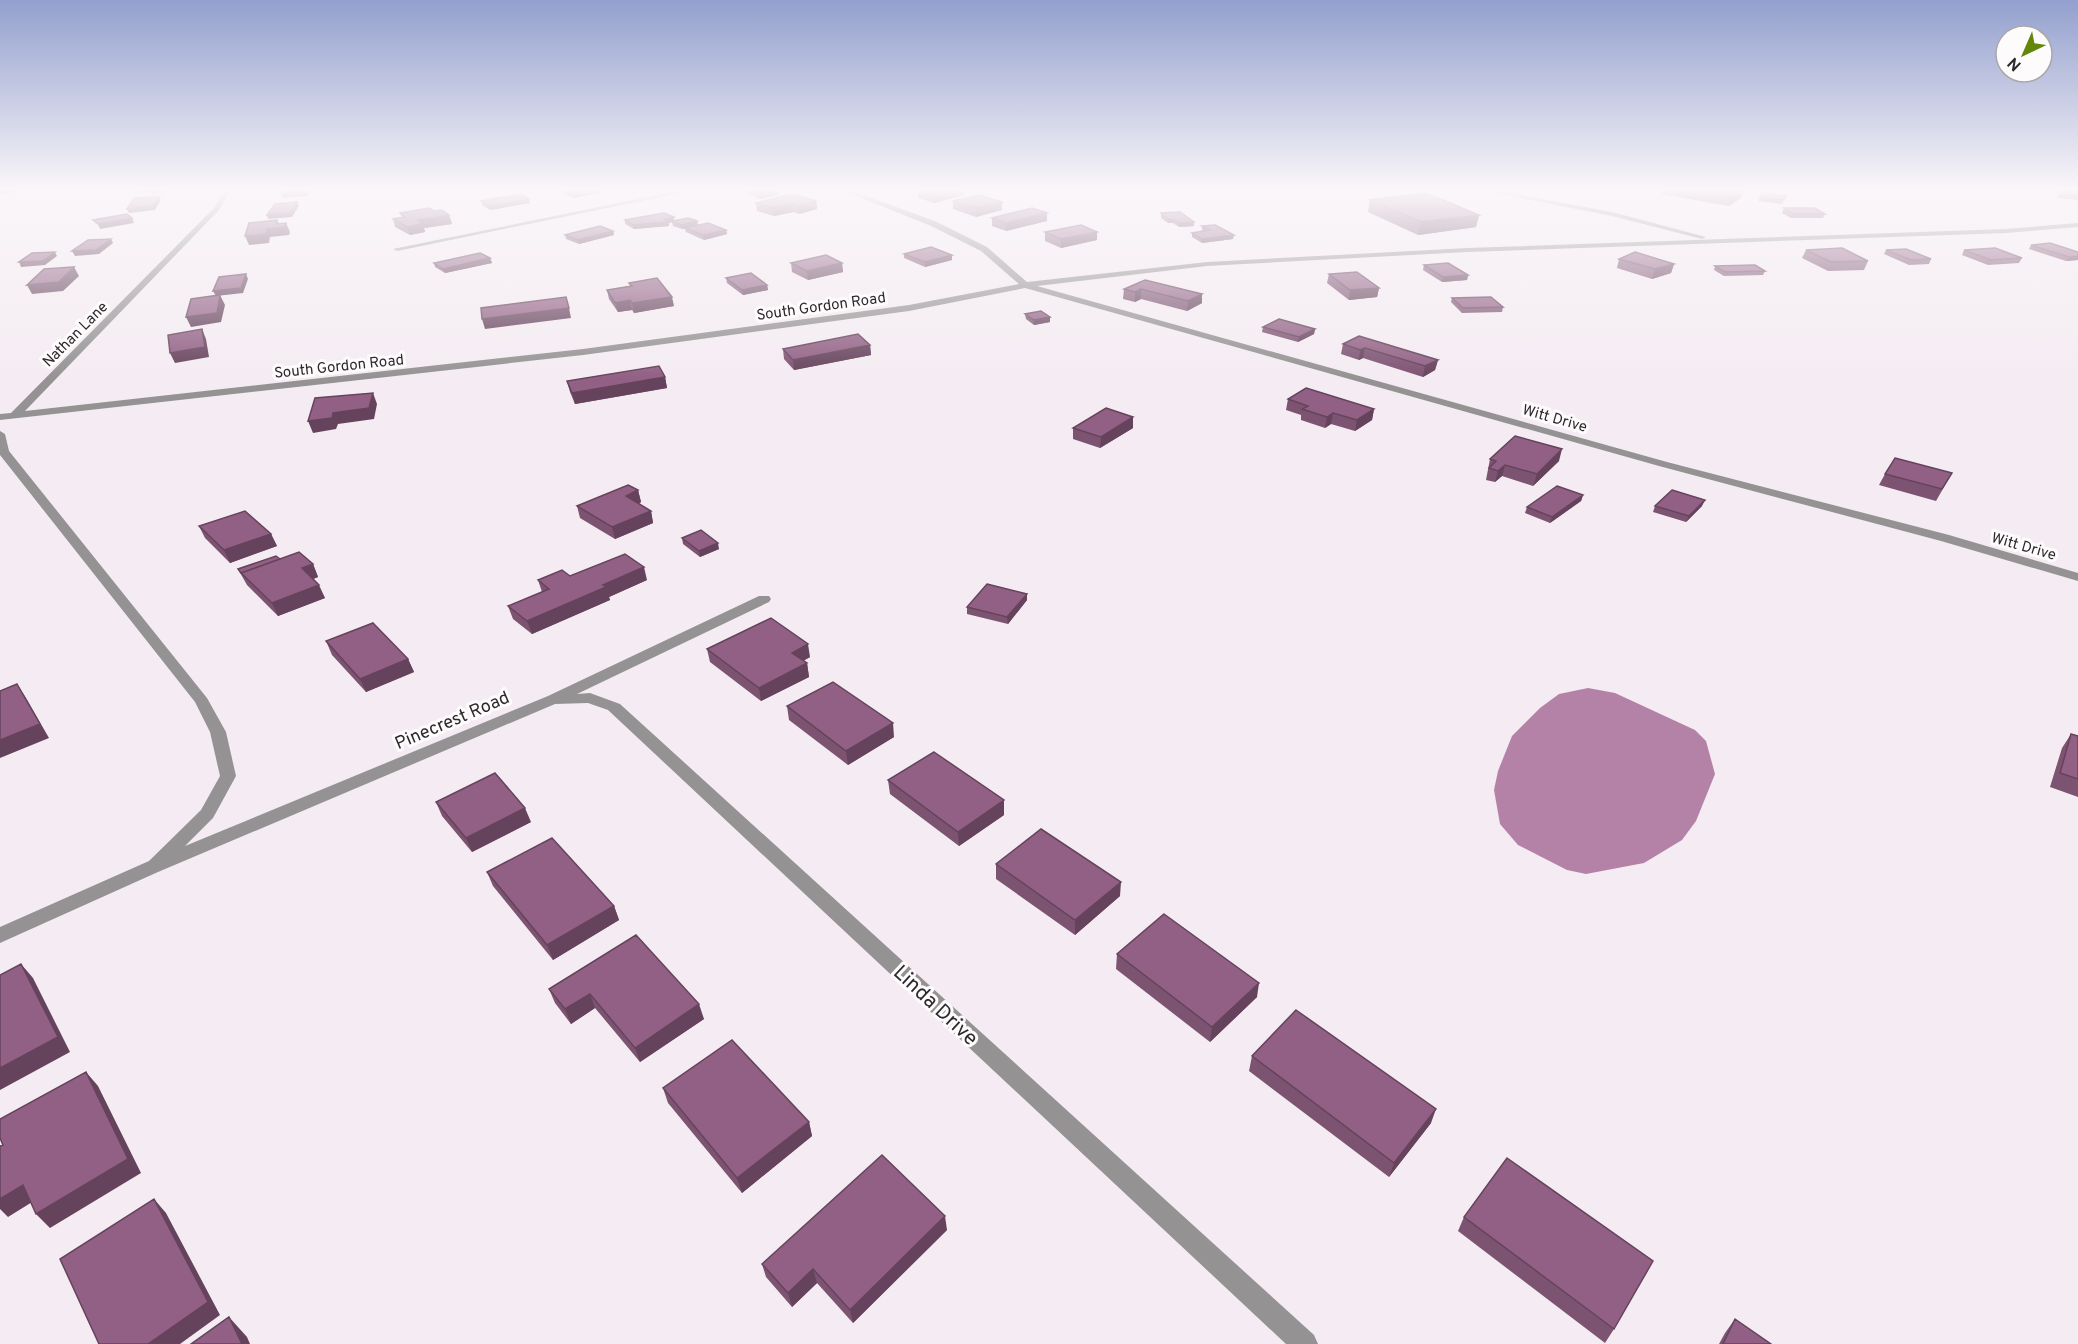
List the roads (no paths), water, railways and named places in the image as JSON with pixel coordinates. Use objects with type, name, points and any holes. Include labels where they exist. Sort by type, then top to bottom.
[{"type":"street","name":"Nathan Lane","points":[[14,416],[172,254]]},
{"type":"street","points":[[989,254],[1025,285]]},
{"type":"street","name":"South Gordon Road","points":[[0,417],[606,349],[909,308],[1025,285],[1118,273],[1207,264],[1407,254]]},
{"type":"street","name":"Witt Drive","points":[[1025,285],[1663,464],[1945,538],[2078,577]]},
{"type":"street","points":[[0,428],[14,416]]},
{"type":"street","name":"Pinecrest Road","points":[[0,434],[3,451],[202,700],[218,732],[228,776],[207,814],[152,867]]},
{"type":"street","name":"Pinecrest Road","points":[[0,935],[152,867],[553,699],[764,599]]},
{"type":"street","name":"Linda Drive","points":[[553,699],[590,698],[614,707],[1305,1344]]}]
